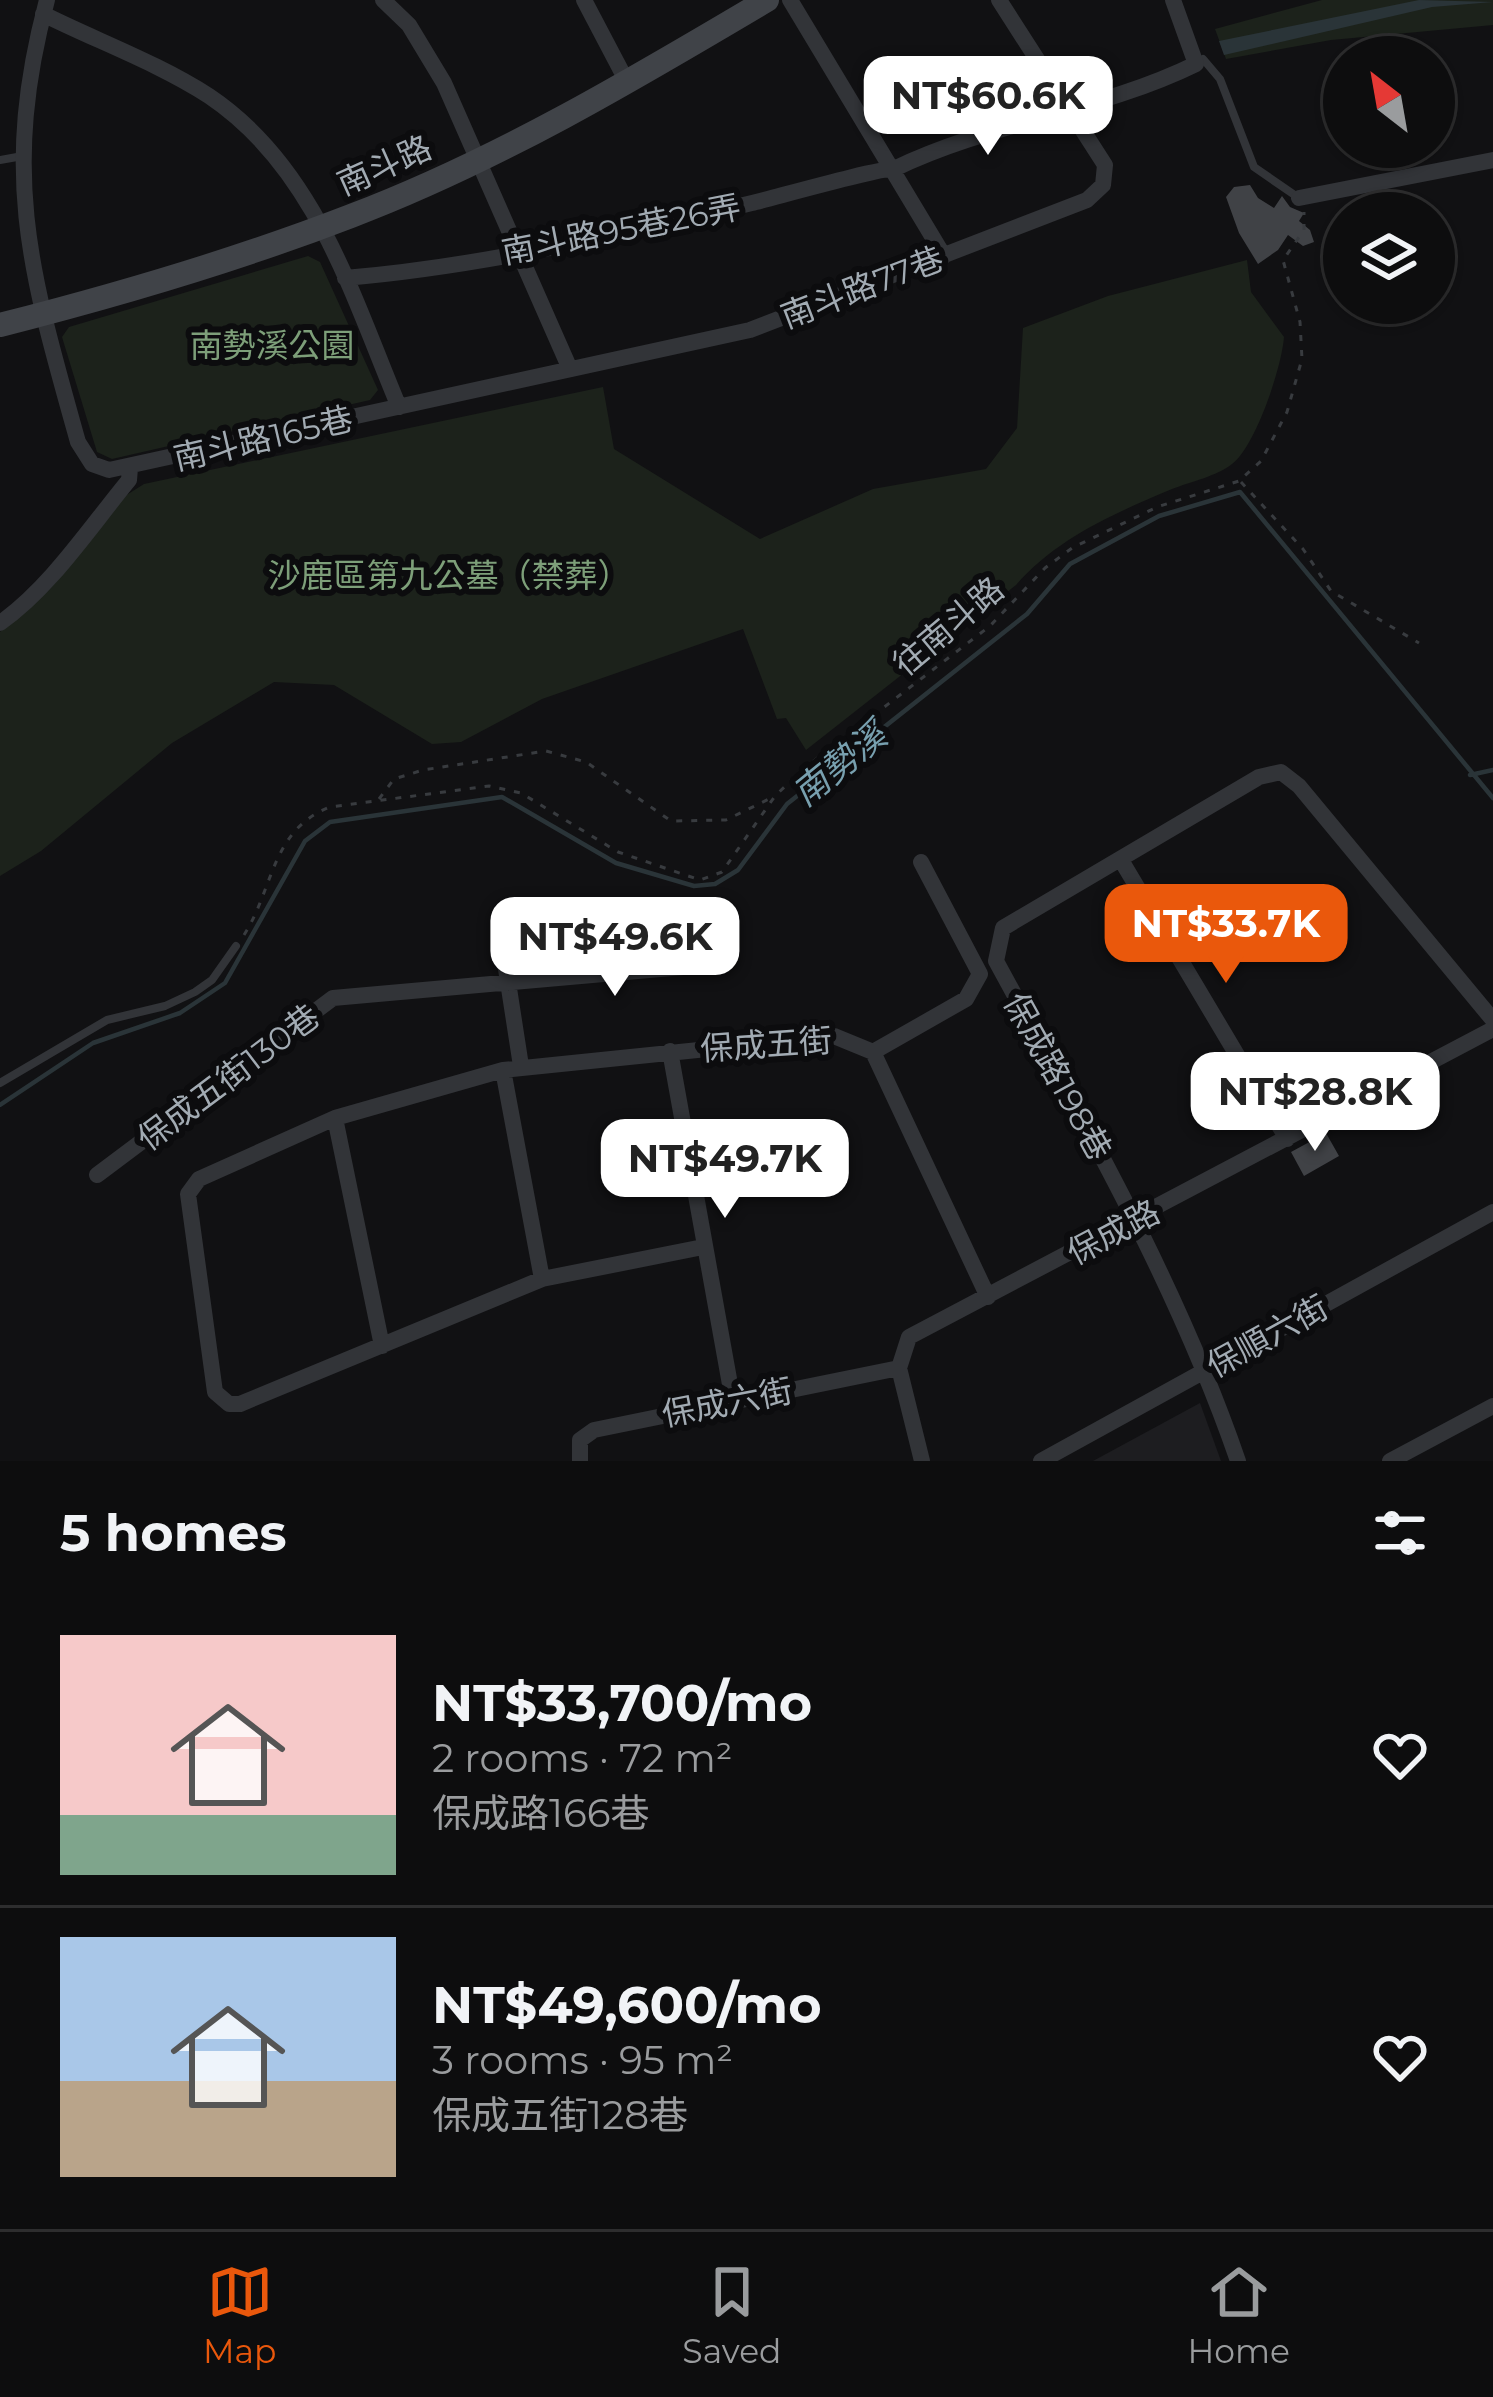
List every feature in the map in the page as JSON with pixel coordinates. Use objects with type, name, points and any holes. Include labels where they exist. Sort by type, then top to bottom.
[{"type":"street","points":[[383,0],[427,51],[570,369]]},
{"type":"street","points":[[584,0],[626,80]]},
{"type":"street","name":"南斗路","points":[[0,325],[320,227],[476,159],[767,0]]},
{"type":"street","points":[[790,0],[944,256]]},
{"type":"street","name":"南斗路77巷","points":[[399,407],[750,330],[1097,193],[1106,176],[1105,165],[999,0]]},
{"type":"street","points":[[1173,0],[1196,64]]},
{"type":"street","name":"南斗路165巷","points":[[45,7],[206,94],[247,125],[282,162],[345,278],[399,407],[130,469],[101,469],[83,453],[43,314],[8,158],[45,7]]},
{"type":"street","name":"南斗路95巷26弄","points":[[345,278],[518,253],[835,185],[1196,64]]},
{"type":"street","points":[[1299,198],[1493,160]]},
{"type":"street","points":[[0,623],[16,612],[91,526],[129,480],[130,469]]},
{"type":"street","points":[[1287,1138],[1121,860],[1259,777],[1281,772],[1291,776],[1493,1020]]},
{"type":"street","name":"保成路198巷","points":[[1121,860],[1003,928],[996,962],[1137,1220],[1206,1369],[1238,1461]]},
{"type":"street","points":[[872,1052],[966,998],[980,974],[921,862]]},
{"type":"street","points":[[502,943],[512,1068],[542,1279]]},
{"type":"street","name":"保成五街130巷","points":[[98,1175],[333,998],[717,964]]},
{"type":"street","name":"保成路","points":[[899,1368],[909,1337],[1493,1030]]},
{"type":"street","name":"保成五街","points":[[733,1401],[670,1051],[834,1036],[872,1052],[988,1298]]},
{"type":"street","points":[[670,1051],[512,1068],[334,1118],[191,1184],[188,1194],[215,1392],[229,1404],[240,1404],[542,1279],[703,1247]]},
{"type":"street","points":[[334,1118],[382,1346]]},
{"type":"street","name":"保順六街","points":[[1041,1461],[1493,1212]]},
{"type":"street","points":[[899,1368],[922,1461]]},
{"type":"street","name":"保成六街","points":[[580,1461],[580,1440],[593,1430],[899,1368]]},
{"type":"street","points":[[1390,1461],[1493,1406]]},
{"type":"lane","points":[[1196,64],[1204,59],[1220,79],[1254,166],[1299,198]]},
{"type":"lane","points":[[0,1083],[107,1020],[165,1006],[195,992],[212,980],[236,946]]},
{"type":"path","points":[[1299,198],[1304,230],[1283,260],[1300,322],[1302,359],[1281,424],[1261,460],[1240,481],[1303,549],[1331,590],[1420,643]]},
{"type":"path","name":"往南斗路","points":[[236,946],[259,906],[269,870],[295,828],[330,807],[489,786],[521,793],[618,852],[700,880],[722,872],[776,796],[802,770],[989,626],[1045,568],[1072,548],[1157,507],[1240,481]]},
{"type":"path","points":[[378,801],[394,779],[422,770],[546,751],[586,762],[671,821],[726,820],[776,796]]},
{"type":"shaded area","points":[[1419,0],[1493,2],[1432,7],[1224,55],[1219,41]]},
{"type":"shaded area","points":[[1200,1403],[1221,1461],[1093,1461]]},
{"type":"green space","points":[[1322,0],[1493,0],[1493,25],[1323,36],[1323,41],[1226,59],[1215,29]]},
{"type":"green space","name":"南勢溪公園","points":[[308,256],[320,262],[378,390],[370,400],[112,459],[97,452],[62,337],[69,327]]},
{"type":"green space","name":"沙鹿區第九公墓（禁葬）","points":[[1247,260],[1251,292],[1284,337],[1266,405],[1241,455],[1219,472],[1129,508],[1068,540],[806,750],[786,718],[777,719],[743,629],[542,699],[461,742],[432,744],[334,685],[274,682],[172,743],[41,851],[0,876],[0,632],[125,496],[144,484],[603,387],[614,449],[760,539],[873,489],[986,469],[1017,428],[1023,328],[1108,296]]},
{"type":"building","points":[[1250,185],[1258,198],[1274,208],[1282,196],[1290,207],[1304,213],[1299,221],[1310,230],[1314,242],[1303,246],[1288,235],[1278,250],[1258,264],[1239,233],[1226,197],[1234,187]]},
{"type":"building","points":[[1326,1133],[1339,1156],[1304,1176],[1291,1152]]},
{"type":"waterway","name":"南勢溪","points":[[0,1105],[93,1043],[180,1013],[225,983],[305,841],[330,822],[502,797],[616,863],[694,886],[715,884],[738,870],[787,804],[1027,614],[1070,564],[1159,516],[1240,492],[1493,798]]},
{"type":"waterway","points":[[1470,775],[1493,770]]}]
